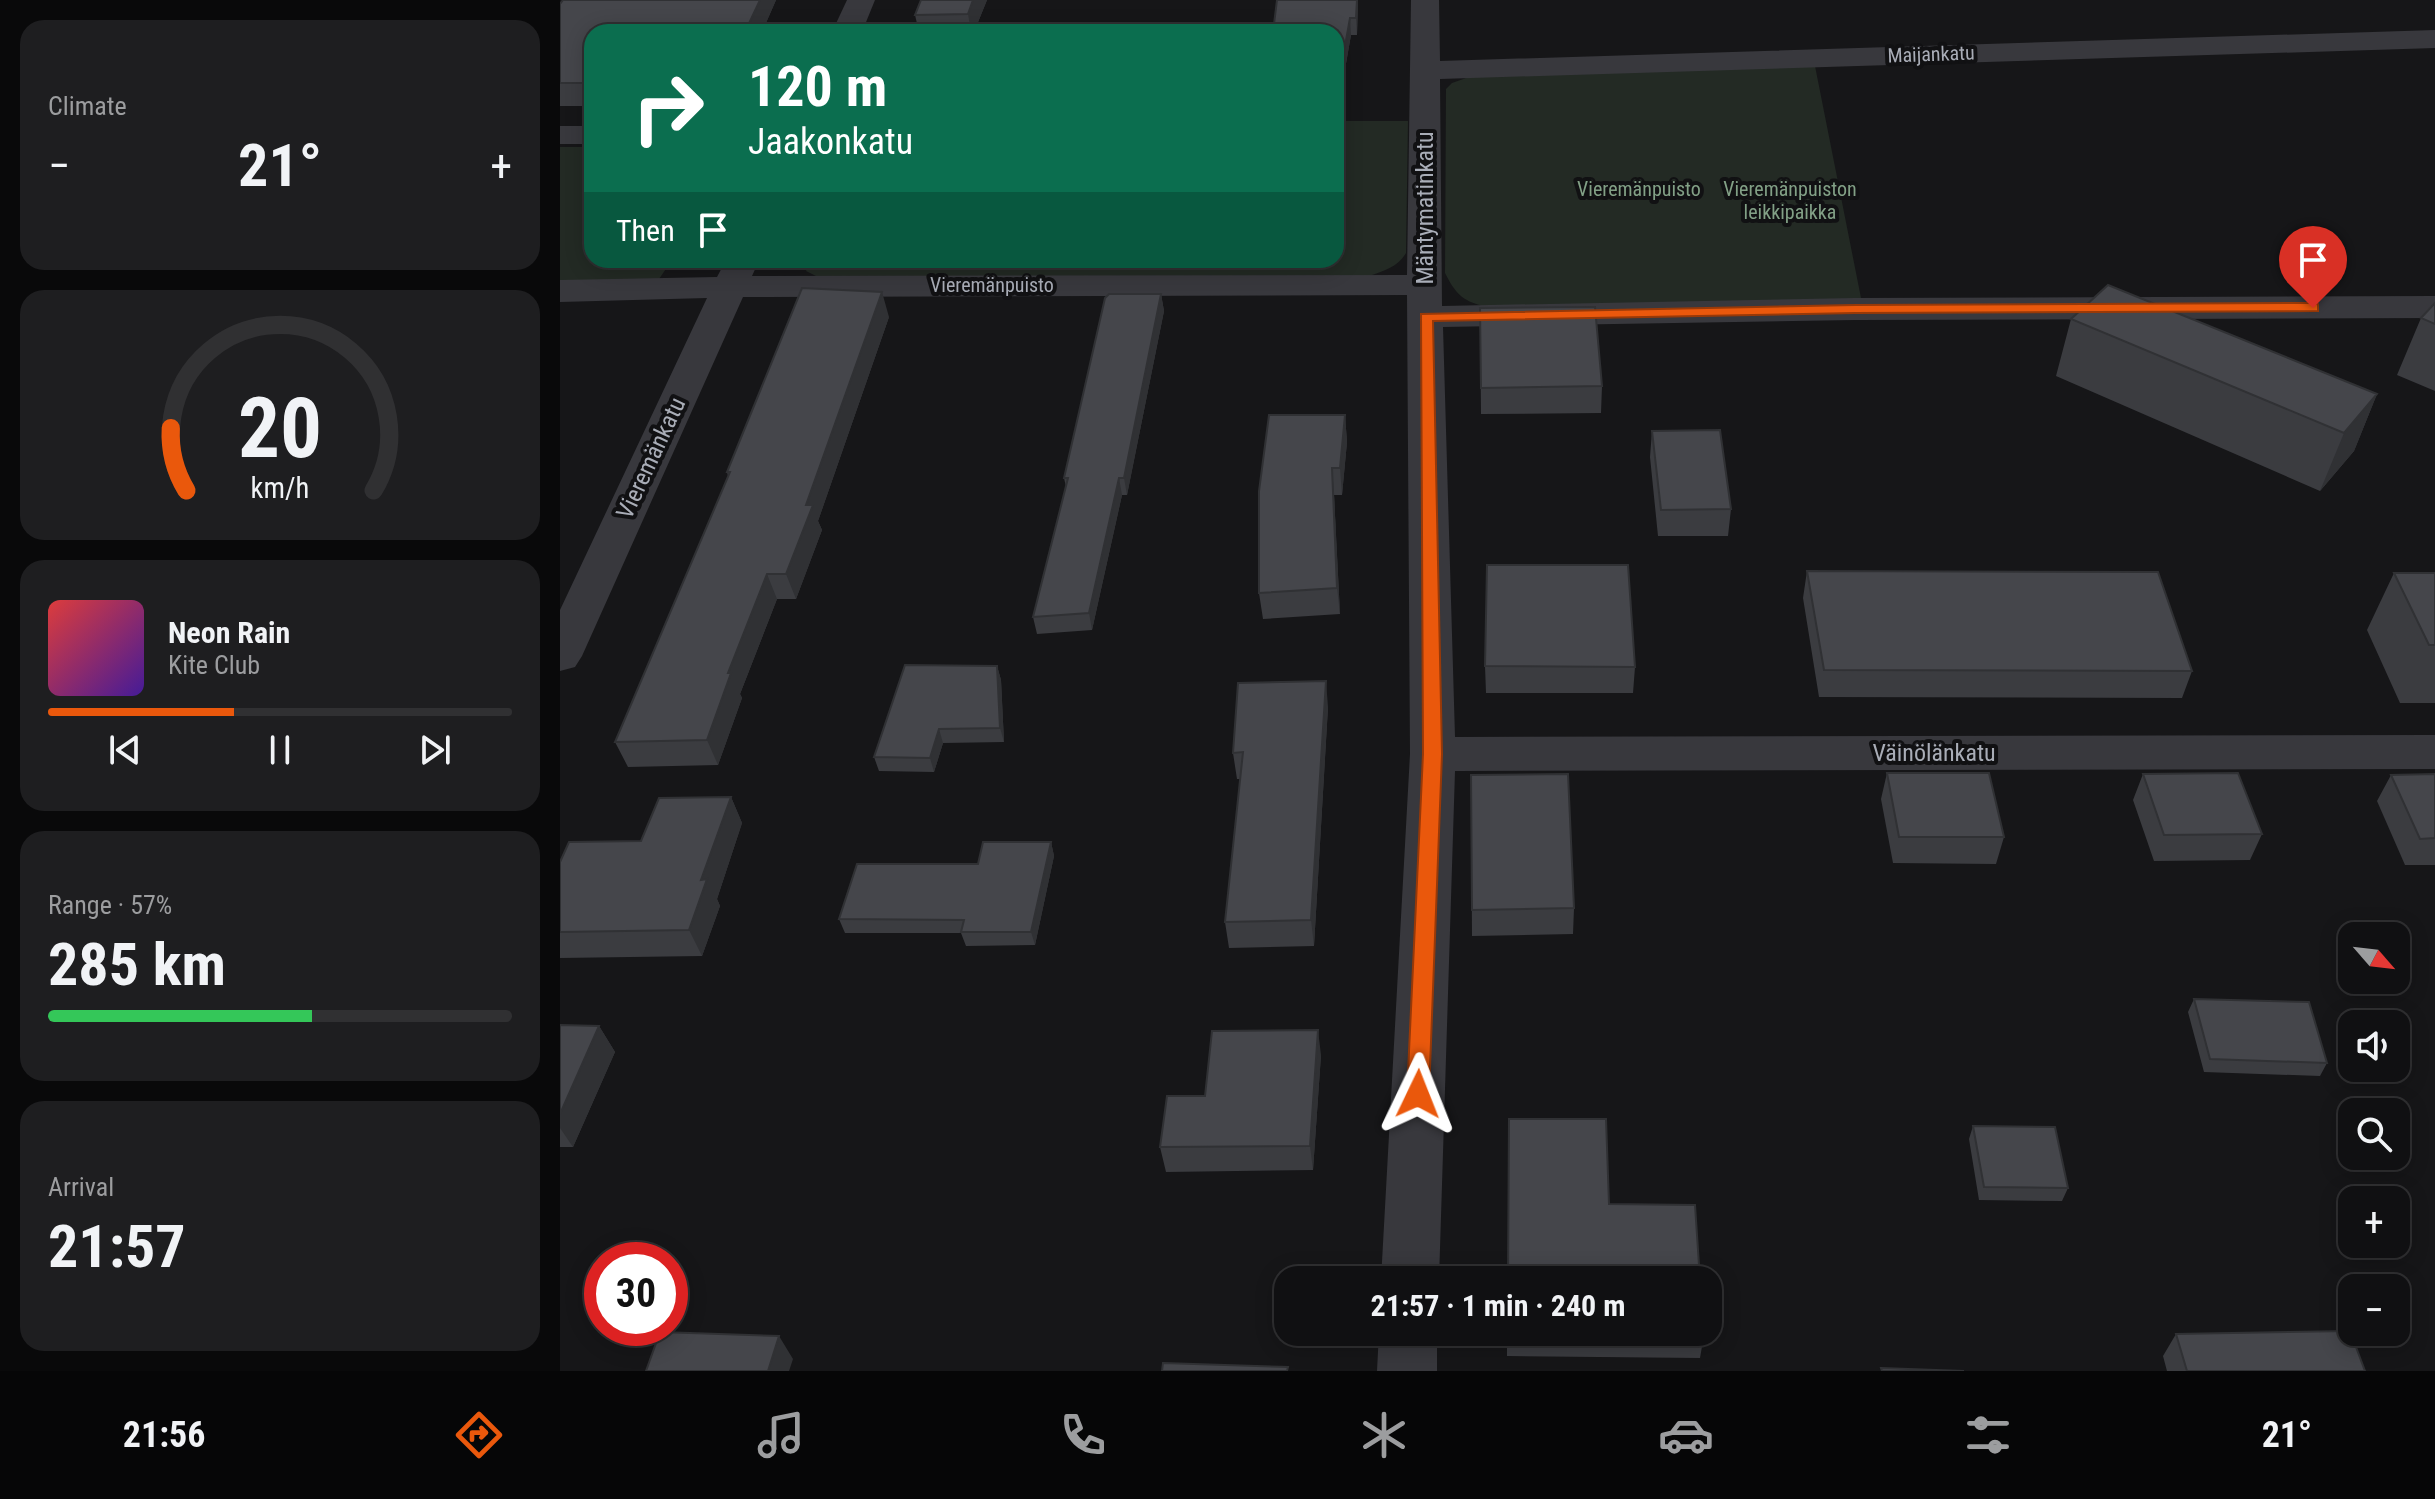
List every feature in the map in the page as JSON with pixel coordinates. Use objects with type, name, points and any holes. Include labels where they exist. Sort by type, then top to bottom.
[{"type":"street","points":[[850,24],[861,0]]},
{"type":"street","name":"Mäntymatinkatu","points":[[1411,1266],[1433,754],[1425,301],[1425,0]]},
{"type":"street","name":"Maijankatu","points":[[1427,70],[2435,39]]},
{"type":"street","points":[[560,135],[584,135]]},
{"type":"street","name":"Vieremänpuisto","points":[[560,291],[736,274],[817,285],[1425,301],[1855,309],[2435,307]]},
{"type":"street","name":"Vieremänkatu","points":[[560,656],[736,274]]},
{"type":"street","name":"Väinölänkatu","points":[[1433,754],[2435,752]]},
{"type":"street","points":[[1407,1371],[1408,1346]]},
{"type":"green space","name":"Vieremänpuisto","points":[[1815,66],[1862,303],[1494,309],[1464,298],[1450,282],[1445,273],[1446,89],[1452,83],[1469,77]]},
{"type":"green space","points":[[1344,121],[1408,121],[1406,253],[1395,265],[1369,276],[820,278],[806,271],[807,268],[1344,268]]},
{"type":"green space","points":[[560,147],[584,147],[584,268],[667,268],[659,279],[560,282]]},
{"type":"building","points":[[563,0],[760,0],[749,24],[584,24],[584,83],[560,83],[560,4]]},
{"type":"building","points":[[921,0],[973,0],[968,14],[915,15]]},
{"type":"building","points":[[1277,0],[1357,0],[1356,18],[1350,18],[1344,52],[1344,24],[1274,24]]},
{"type":"building","points":[[2108,285],[2377,394],[2344,433],[2071,319]]},
{"type":"building","points":[[802,288],[882,292],[806,505],[813,505],[786,574],[767,574],[728,673],[731,673],[707,740],[615,742],[730,472],[727,472]]},
{"type":"building","points":[[1109,294],[1161,294],[1124,478],[1119,478],[1089,613],[1033,617],[1068,478],[1064,478],[1105,298]]},
{"type":"building","points":[[2435,303],[2435,324],[2421,318]]},
{"type":"building","points":[[1595,307],[1602,386],[1481,388],[1480,308]]},
{"type":"building","points":[[1269,415],[1345,415],[1340,468],[1332,468],[1337,588],[1259,593],[1259,491]]},
{"type":"building","points":[[1720,430],[1731,509],[1661,510],[1652,431]]},
{"type":"building","points":[[1487,565],[1628,565],[1635,667],[1485,666]]},
{"type":"building","points":[[1807,571],[2158,572],[2192,671],[1824,670]]},
{"type":"building","points":[[2394,573],[2435,573],[2435,645],[2429,645]]},
{"type":"building","points":[[905,665],[997,666],[1000,728],[939,729],[930,758],[874,757]]},
{"type":"building","points":[[1326,681],[1311,920],[1225,922],[1243,752],[1233,753],[1238,683]]},
{"type":"building","points":[[1887,773],[1989,773],[2004,837],[1899,837]]},
{"type":"building","points":[[2238,773],[2262,834],[2164,835],[2143,774]]},
{"type":"building","points":[[1568,774],[1574,908],[1472,910],[1471,775]]},
{"type":"building","points":[[2435,774],[2435,838],[2420,839],[2391,775]]},
{"type":"building","points":[[731,797],[701,880],[707,879],[689,930],[560,932],[560,862],[569,842],[641,841],[659,798]]},
{"type":"building","points":[[983,842],[1051,842],[1031,932],[961,932],[964,920],[839,919],[857,864],[978,864]]},
{"type":"building","points":[[2194,999],[2309,1002],[2327,1063],[2210,1059]]},
{"type":"building","points":[[560,1025],[599,1026],[560,1114]]},
{"type":"building","points":[[1318,1030],[1310,1146],[1160,1147],[1167,1096],[1205,1096],[1212,1031]]},
{"type":"building","points":[[1509,1119],[1606,1119],[1609,1204],[1695,1205],[1699,1266],[1508,1266]]},
{"type":"building","points":[[1973,1126],[2055,1127],[2068,1188],[1984,1187]]},
{"type":"building","points":[[2338,1331],[2338,1346],[2356,1346],[2365,1371],[2187,1371],[2176,1334]]},
{"type":"building","points":[[688,1333],[779,1336],[768,1371],[646,1371],[655,1346],[688,1346]]},
{"type":"building","points":[[1163,1363],[1288,1367],[1287,1371],[1162,1371]]},
{"type":"building","points":[[1881,1368],[1964,1371],[1882,1371]]},
{"type":"route","points":[[1418,1094],[1433,754],[1426,317],[1855,309],[2313,308]]},
{"type":"park label","name":"Vieremänpuiston leikkipaikka","points":[[1790,200]]}]
